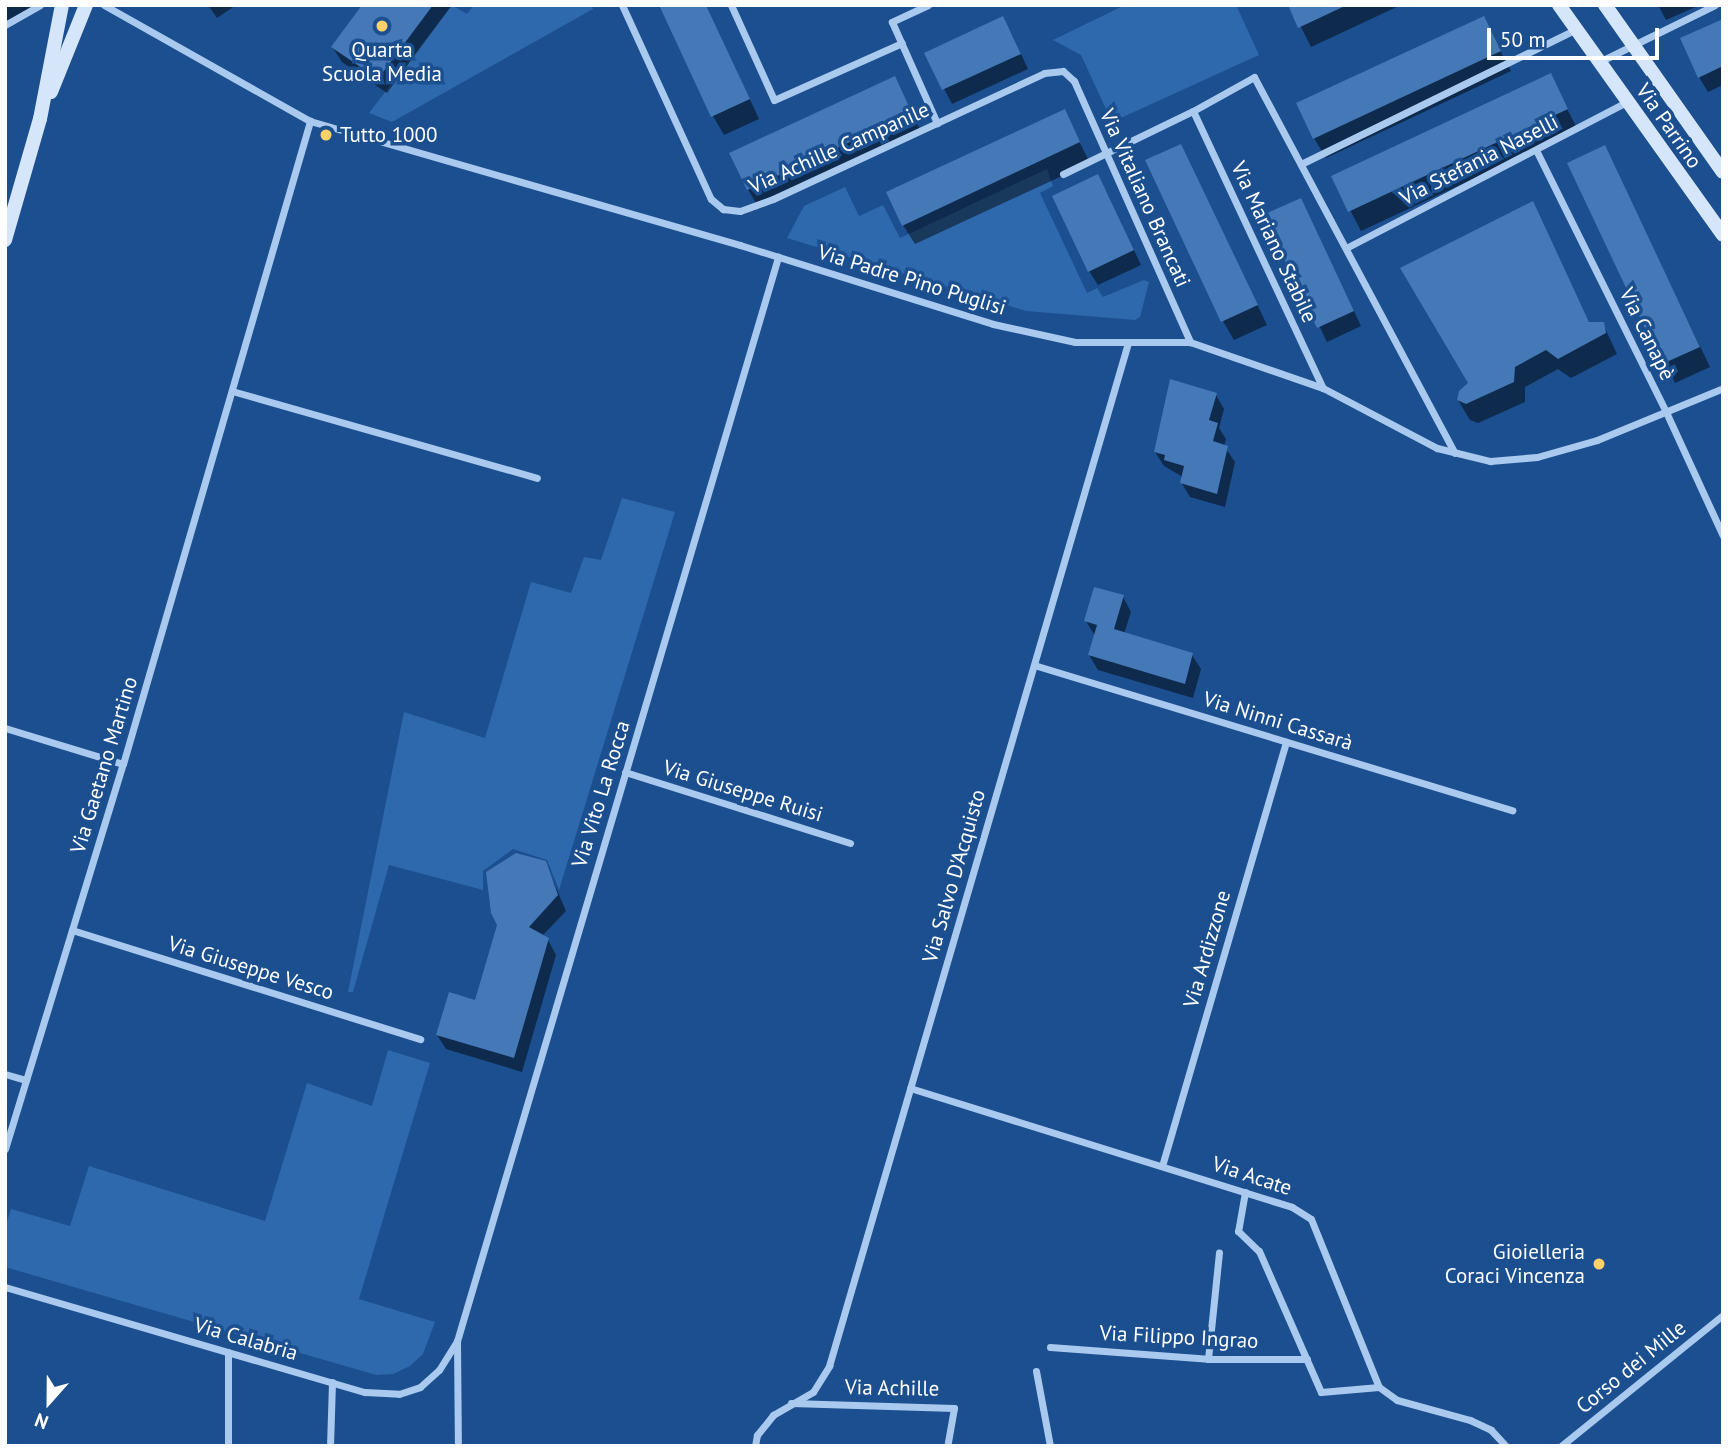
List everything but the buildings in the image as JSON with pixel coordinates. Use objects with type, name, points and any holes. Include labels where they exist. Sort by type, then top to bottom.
[{"type":"street","points":[[5,25],[40,5]]},
{"type":"street","points":[[5,240],[40,119],[62,5]]},
{"type":"street","points":[[40,119],[86,5]]},
{"type":"street","name":"Via Padre Pino Puglisi","points":[[104,5],[310,121],[778,257],[993,324],[1074,342],[1191,342],[1323,388],[1437,448],[1455,453],[1490,461],[1538,457],[1597,440],[1723,388]]},
{"type":"street","name":"Via Achille Campanile","points":[[622,5],[711,200],[723,209],[740,211],[772,199],[1044,72],[1063,71]]},
{"type":"street","points":[[730,5],[774,100],[902,43]]},
{"type":"street","points":[[928,5],[892,22],[937,123]]},
{"type":"street","name":"Via Parrino","points":[[1559,5],[1723,235]]},
{"type":"street","name":"Via Parrino","points":[[1605,5],[1723,172]]},
{"type":"street","points":[[1599,62],[1715,5]]},
{"type":"street","points":[[1301,164],[1576,29]]},
{"type":"street","name":"Via Vitaliano Brancati","points":[[1063,71],[1074,81],[1191,342]]},
{"type":"street","points":[[1063,174],[1105,151],[1193,111],[1254,77],[1455,453]]},
{"type":"street","name":"Via Stefania Naselli","points":[[1346,248],[1627,102]]},
{"type":"street","name":"Via Mariano Stabile","points":[[1193,111],[1323,388]]},
{"type":"street","name":"Via Gaetano Martino","points":[[5,1149],[123,764],[310,121]]},
{"type":"street","name":"Via Canapè","points":[[1536,150],[1666,412],[1723,536]]},
{"type":"street","name":"Via Vito La Rocca","points":[[457,1340],[778,257]]},
{"type":"street","name":"Via Salvo D'Acquisto","points":[[755,1446],[757,1435],[773,1415],[813,1392],[829,1366],[1128,343]]},
{"type":"street","points":[[232,391],[537,478]]},
{"type":"street","name":"Via Ninni Cassarà","points":[[1034,665],[1512,810]]},
{"type":"street","points":[[5,728],[123,764]]},
{"type":"street","name":"Via Ardizzone","points":[[1162,1166],[1286,742]]},
{"type":"street","name":"Via Giuseppe Ruisi","points":[[625,772],[850,843]]},
{"type":"street","name":"Via Giuseppe Vesco","points":[[72,930],[420,1039]]},
{"type":"street","points":[[5,1074],[26,1080]]},
{"type":"street","name":"Via Acate","points":[[910,1088],[1292,1207],[1311,1219],[1379,1387]]},
{"type":"street","points":[[1245,1192],[1238,1231],[1259,1251],[1321,1392],[1379,1387],[1396,1399],[1470,1420],[1491,1430],[1506,1446]]},
{"type":"street","points":[[1208,1359],[1219,1253]]},
{"type":"street","name":"Via Calabria","points":[[5,1287],[365,1392],[399,1394],[420,1387],[439,1370],[457,1340]]},
{"type":"street","name":"Corso dei Mille","points":[[1561,1446],[1723,1315]]},
{"type":"street","points":[[457,1340],[458,1446]]},
{"type":"street","name":"Via Filippo Ingrao","points":[[1050,1348],[1208,1359],[1307,1359]]},
{"type":"street","points":[[228,1352],[228,1446]]},
{"type":"street","points":[[1036,1371],[1050,1446]]},
{"type":"street","points":[[330,1446],[332,1382]]},
{"type":"street","name":"Via Achille","points":[[791,1403],[954,1408],[947,1446]]},
{"type":"shaded area","points":[[452,5],[467,14],[474,5],[591,5],[593,9],[392,122],[369,113]]},
{"type":"shaded area","points":[[1125,5],[1236,5],[1259,55],[1112,122],[1081,55],[1053,40]]},
{"type":"shaded area","points":[[1047,169],[1053,186],[1040,193],[1087,293],[1097,288],[1103,297],[1144,280],[1149,282],[1140,317],[1135,320],[1026,311],[787,238],[804,206],[845,187],[859,216],[883,205],[900,238]]},
{"type":"shaded area","points":[[622,498],[675,512],[559,890],[547,860],[513,849],[483,871],[483,890],[389,865],[353,992],[348,992],[404,712],[485,738],[531,582],[571,593],[584,557],[601,560]]},
{"type":"shaded area","points":[[388,1050],[430,1063],[359,1299],[435,1322],[423,1354],[410,1366],[393,1374],[376,1375],[5,1267],[5,1227],[11,1209],[70,1226],[89,1166],[265,1221],[307,1083],[372,1106]]},
{"type":"place","name":"Quarta Scuola Media","points":[[382,26]]},
{"type":"place","name":"Tutto 1000","points":[[326,135]]},
{"type":"place","name":"Gioielleria Coraci Vincenza","points":[[1599,1264]]}]
